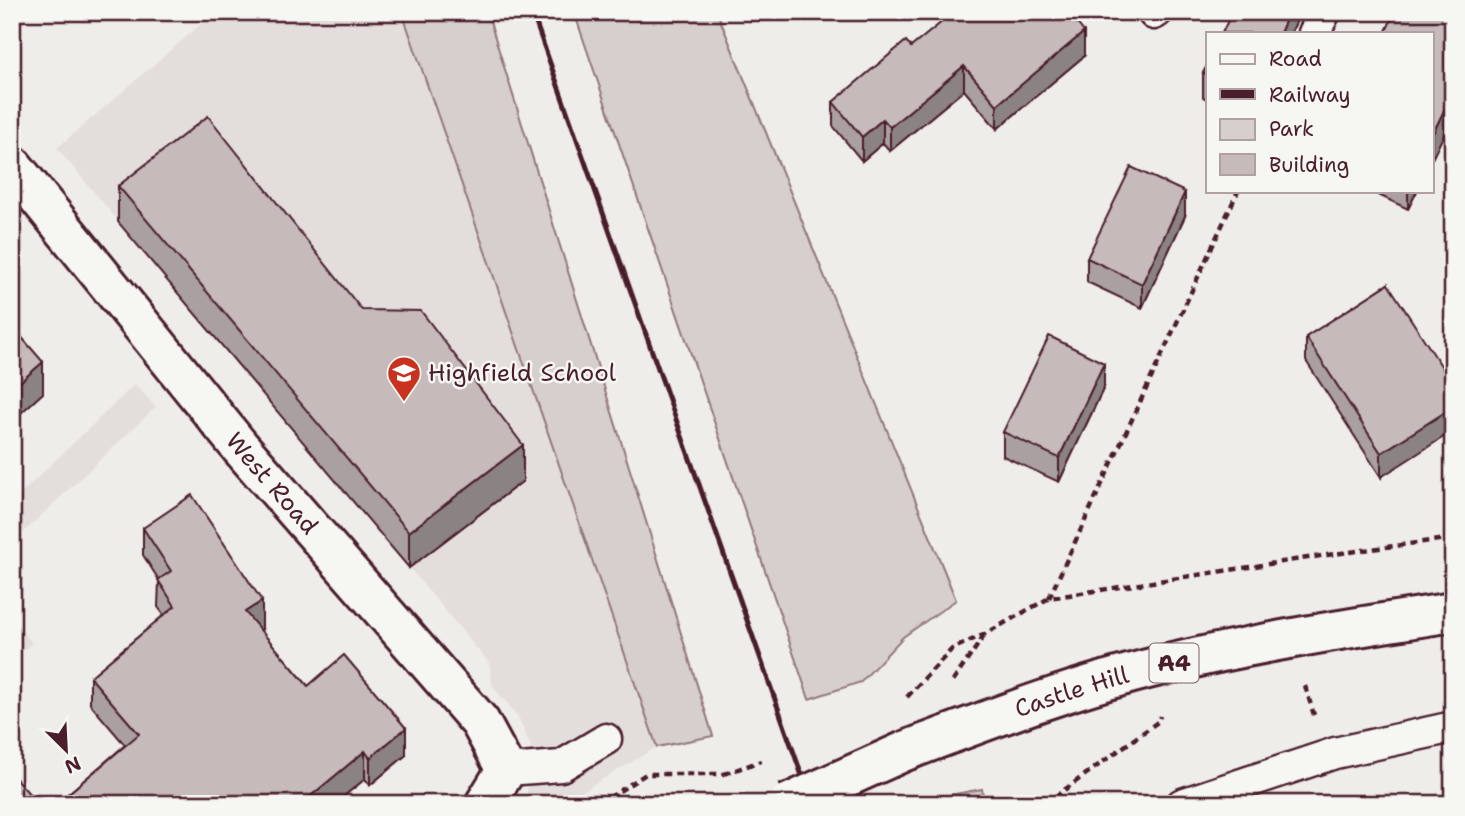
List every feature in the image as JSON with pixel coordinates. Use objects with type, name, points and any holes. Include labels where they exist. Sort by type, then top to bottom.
[{"type":"street","name":"West Road","points":[[12,165],[240,447],[480,722],[506,770]]},
{"type":"street","name":"Castle Hill","points":[[787,804],[905,751],[1042,699],[1162,666],[1295,636],[1453,612]]},
{"type":"street","points":[[486,803],[506,770]]},
{"type":"lane","points":[[1315,32],[1325,12]]},
{"type":"lane","points":[[1182,804],[1335,753],[1453,727]]},
{"type":"lane","points":[[506,770],[561,766],[606,740]]},
{"type":"path","points":[[1049,598],[1238,192]]},
{"type":"path","points":[[906,698],[952,649],[1049,598],[1453,538]]},
{"type":"path","points":[[1045,804],[1159,721],[1162,666]]},
{"type":"path","points":[[599,804],[646,774],[724,774]]},
{"type":"shaded area","name":"Highfield School","points":[[215,12],[402,12],[657,747],[561,804],[526,804],[531,747],[518,717],[492,685],[489,663],[57,148]]},
{"type":"shaded area","points":[[135,384],[156,407],[12,543],[12,502]]},
{"type":"shaded area","points":[[12,618],[32,643],[12,660]]},
{"type":"green space","points":[[402,12],[487,12],[713,736],[657,747]]},
{"type":"green space","points":[[574,12],[717,12],[956,600],[903,637],[861,682],[809,699]]},
{"type":"green space","points":[[982,789],[984,804],[902,804]]},
{"type":"building","points":[[954,12],[1068,12],[1084,32],[997,105],[964,66],[890,127],[883,119],[862,137],[833,102],[906,41],[911,47]]},
{"type":"building","points":[[1232,12],[1289,12],[1280,32],[1222,32]]},
{"type":"building","points":[[1395,12],[1453,12],[1453,92],[1434,131],[1434,32],[1385,32]]},
{"type":"building","points":[[208,116],[362,310],[421,311],[523,445],[409,532],[118,186]]},
{"type":"building","points":[[1131,167],[1185,192],[1142,284],[1087,258]]},
{"type":"building","points":[[1388,284],[1453,384],[1453,407],[1381,453],[1306,337]]},
{"type":"building","points":[[12,326],[43,362],[12,389]]},
{"type":"building","points":[[1049,336],[1104,363],[1059,458],[1003,432]]},
{"type":"building","points":[[192,495],[262,601],[245,612],[308,686],[344,655],[406,728],[370,758],[365,751],[301,804],[56,804],[139,734],[90,677],[175,606],[158,580],[171,571],[143,528]]},
{"type":"building","points":[[12,774],[38,804],[12,804]]},
{"type":"railway","points":[[532,12],[812,804]]},
{"type":"place","name":"Highfield School","points":[[404,403]]}]
